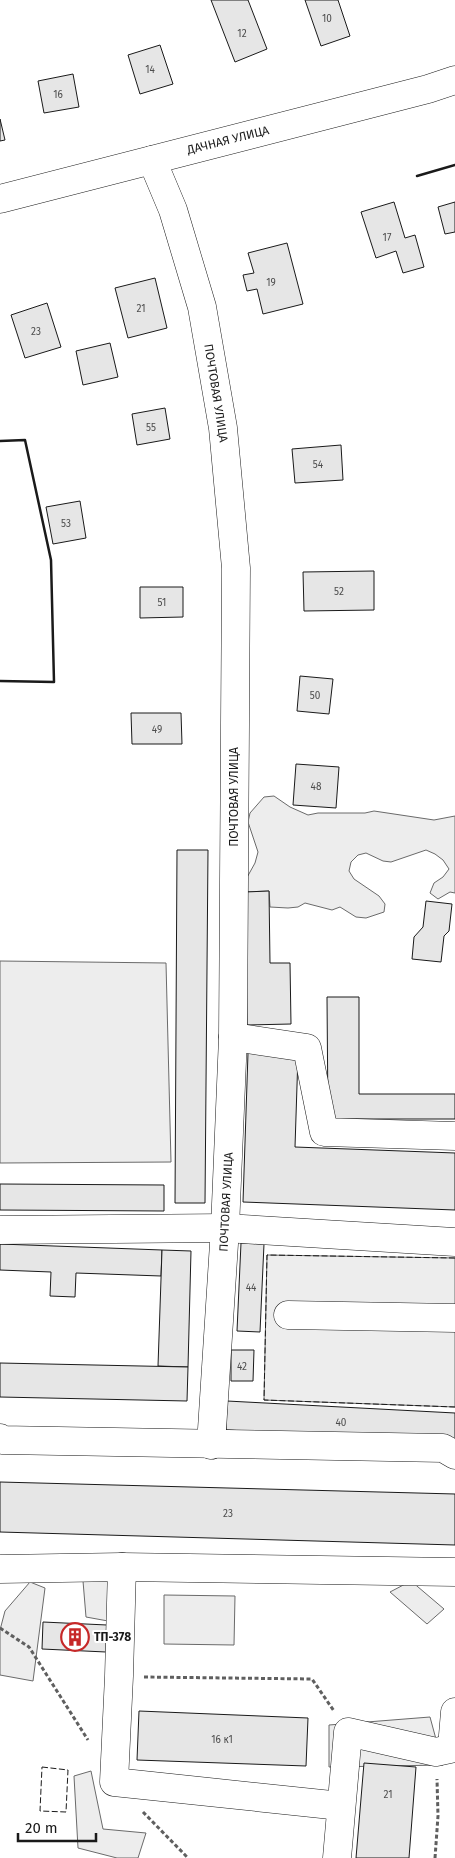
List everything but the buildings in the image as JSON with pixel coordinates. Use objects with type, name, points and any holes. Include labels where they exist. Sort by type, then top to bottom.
[{"type":"street","name":"ДАЧНАЯ УЛИЦА","points":[[0,199],[455,80]]},
{"type":"street","name":"ПОЧТОВАЯ УЛИЦА","points":[[152,160],[173,210],[202,307],[224,437],[236,568],[233,1037],[225,1228],[211,1445]]},
{"type":"street","points":[[233,1037],[307,1048],[324,1132],[455,1136]]},
{"type":"street","points":[[0,1230],[225,1228],[455,1242]]},
{"type":"street","points":[[288,1315],[455,1318]]},
{"type":"street","points":[[0,1438],[2,1440],[211,1445],[443,1448],[455,1455]]},
{"type":"street","points":[[0,1568],[122,1566],[455,1572]]},
{"type":"street","points":[[122,1566],[114,1782],[341,1806]]},
{"type":"street","points":[[337,1858],[348,1732],[448,1749],[455,1712]]},
{"type":"path","points":[[119,1676],[312,1679],[348,1732]]},
{"type":"path","points":[[435,1858],[438,1816],[448,1749]]},
{"type":"shaded area","points":[[274,796],[290,807],[308,815],[374,811],[434,820],[455,816],[455,893],[450,892],[438,899],[430,893],[434,883],[443,877],[449,869],[443,860],[435,854],[426,850],[391,862],[383,861],[366,853],[358,855],[351,862],[349,871],[354,879],[379,896],[385,904],[384,912],[366,918],[356,917],[340,907],[332,910],[305,903],[298,907],[270,907],[269,891],[245,892],[245,881],[255,863],[258,852],[248,822],[250,813],[264,797]]},
{"type":"shaded area","points":[[0,961],[166,963],[171,1162],[0,1163]]},
{"type":"shaded area","points":[[267,1255],[455,1258],[455,1407],[264,1400]]},
{"type":"shaded area","points":[[108,1580],[108,1621],[86,1617],[83,1581]]},
{"type":"shaded area","points":[[411,1581],[444,1609],[427,1624],[390,1592]]},
{"type":"shaded area","points":[[30,1582],[45,1588],[33,1681],[0,1675],[0,1630],[5,1611]]},
{"type":"shaded area","points":[[164,1595],[235,1596],[234,1645],[164,1644]]},
{"type":"shaded area","points":[[430,1717],[443,1765],[329,1767],[329,1725]]},
{"type":"shaded area","points":[[91,1771],[103,1829],[146,1833],[138,1858],[117,1858],[78,1848],[74,1776]]},
{"type":"fence","points":[[455,1258],[267,1255],[264,1400],[455,1407]]},
{"type":"fence","points":[[42,1767],[68,1770],[66,1812],[40,1811],[42,1767]]},
{"type":"wall","points":[[417,176],[455,165]]},
{"type":"wall","points":[[0,441],[25,440],[51,560],[54,682],[0,681]]},
{"type":"place","name":"ТП-378","points":[[75,1637]]}]
